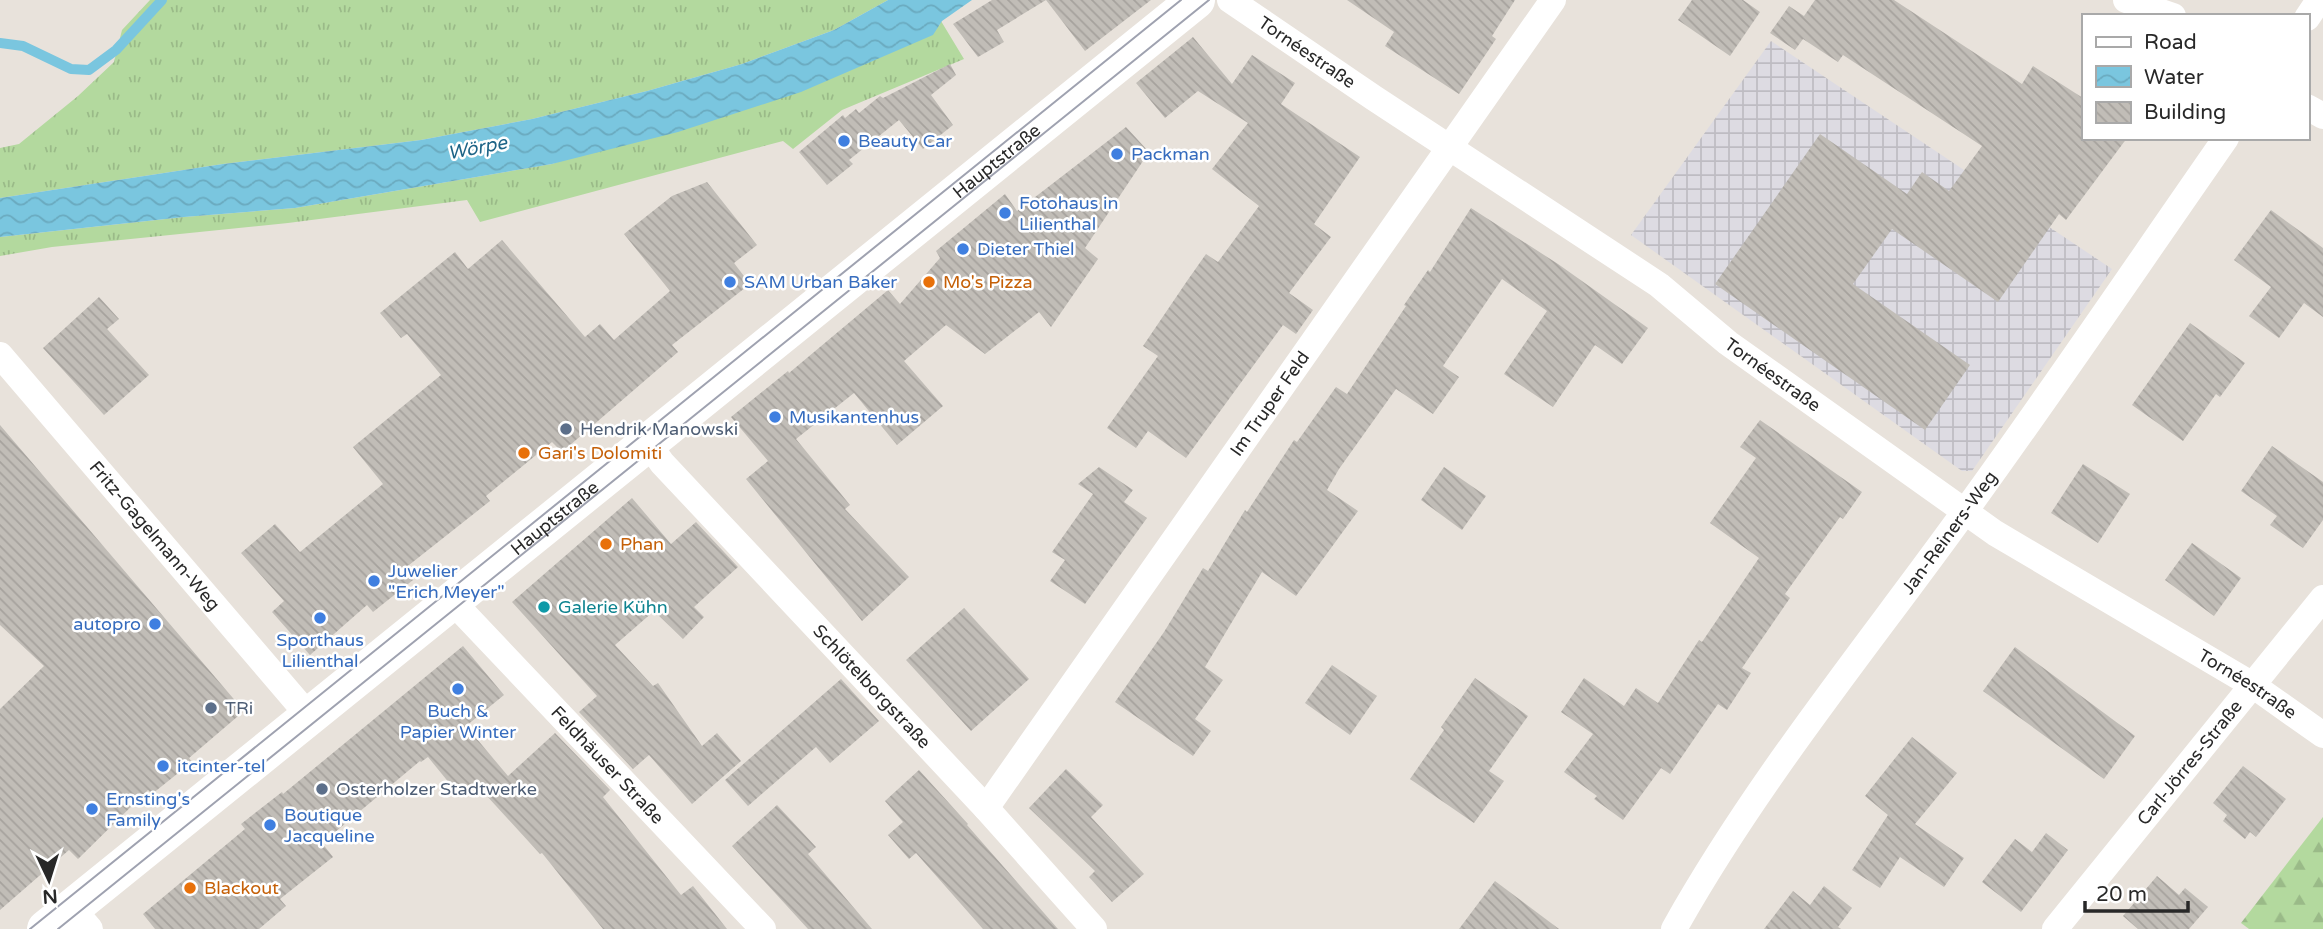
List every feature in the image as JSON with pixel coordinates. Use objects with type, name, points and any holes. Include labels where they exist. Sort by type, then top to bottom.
[{"type":"street","name":"Hauptstraße","points":[[69,922],[309,716],[1196,0]]},
{"type":"street","name":"Tornéestraße","points":[[1230,0],[1659,285],[1728,343],[1994,533],[2251,684],[2323,735]]},
{"type":"street","name":"Im Truper Feld","points":[[986,808],[1553,0]]},
{"type":"street","points":[[2126,0],[2167,14]]},
{"type":"street","points":[[2309,15],[2319,0]]},
{"type":"street","name":"Jan-Reiners-Weg","points":[[1674,929],[1704,875],[1785,756],[1964,512],[2224,140]]},
{"type":"street","name":"Fritz-Gagelmann-Weg","points":[[0,355],[309,716]]},
{"type":"street","name":"Schlötelborgstraße","points":[[648,443],[662,463],[986,808],[1094,929]]},
{"type":"street","name":"Carl-Jörres-Straße","points":[[2054,929],[2323,598]]},
{"type":"street","name":"Feldhäuser Straße","points":[[452,601],[764,929]]},
{"type":"shaded area","points":[[1771,41],[2112,269],[1972,471],[1962,471],[1631,235]]},
{"type":"green space","points":[[150,0],[888,0],[834,30],[742,64],[532,119],[421,140],[223,164],[0,198],[0,148],[19,144],[78,96],[114,62],[122,30]]},
{"type":"green space","points":[[941,21],[964,59],[842,110],[793,149],[783,141],[480,222],[467,200],[288,223],[52,247],[0,256],[0,237],[295,208],[552,164],[939,26]]},
{"type":"green space","points":[[2323,817],[2323,929],[2249,929],[2241,923]]},
{"type":"water","name":"Wörpe","points":[[888,0],[972,0],[942,21],[933,35],[801,92],[678,132],[552,164],[295,208],[0,237],[0,198],[223,164],[421,140],[532,119],[742,64],[834,30]]},
{"type":"building","points":[[992,0],[1046,0],[997,30],[1004,42],[978,57],[953,24]]},
{"type":"building","points":[[1046,0],[1151,0],[1085,51]]},
{"type":"building","points":[[1347,0],[1515,0],[1492,36],[1496,39],[1459,94],[1385,46],[1394,32]]},
{"type":"building","points":[[1692,0],[1743,0],[1760,12],[1730,56],[1678,20]]},
{"type":"building","points":[[1815,0],[1894,0],[2022,84],[2033,66],[2082,97],[2082,140],[2126,140],[2066,220],[2059,214],[1998,302],[1892,229],[1853,284],[1970,365],[1925,430],[1715,284],[1820,134],[1907,194],[1922,172],[1949,191],[1982,146],[1843,55],[1838,62],[1803,39],[1795,50],[1770,33],[1789,6],[1804,16]]},
{"type":"building","points":[[1193,37],[1232,84],[1252,55],[1295,83],[1281,104],[1360,157],[1314,224],[1331,237],[1289,293],[1313,310],[1296,334],[1283,325],[1186,458],[1148,431],[1136,448],[1107,428],[1158,356],[1143,346],[1187,281],[1206,254],[1218,262],[1259,206],[1212,169],[1248,123],[1198,91],[1165,118],[1136,83]]},
{"type":"building","points":[[950,64],[956,75],[931,95],[953,125],[923,149],[899,120],[849,160],[853,164],[827,185],[799,152],[843,115],[845,118],[856,109],[859,113],[880,96],[883,98]]},
{"type":"building","points":[[1126,127],[1149,152],[1085,248],[1098,259],[1051,327],[1039,312],[985,354],[946,325],[904,361],[943,406],[897,445],[854,393],[796,439],[850,505],[845,509],[909,577],[862,621],[746,479],[768,461],[731,417],[788,371],[789,373],[888,290],[900,304],[940,258],[936,251],[1005,194],[1017,211]]},
{"type":"building","points":[[707,182],[757,245],[734,263],[750,284],[672,345],[678,352],[562,452],[552,442],[486,496],[490,501],[404,569],[413,580],[373,612],[367,605],[310,655],[272,612],[284,601],[241,553],[275,524],[300,552],[383,484],[353,447],[441,375],[407,334],[401,338],[380,313],[455,252],[468,269],[502,240],[585,337],[600,324],[614,340],[670,291],[624,234],[672,196]]},
{"type":"building","points":[[1471,208],[1558,264],[1648,328],[1622,364],[1595,345],[1553,407],[1504,374],[1547,311],[1502,279],[1443,366],[1459,377],[1433,414],[1396,389],[1339,469],[1327,490],[1358,511],[1296,596],[1262,572],[1205,667],[1223,680],[1195,719],[1211,731],[1193,756],[1115,702],[1164,632],[1203,568],[1208,571],[1245,510],[1247,512],[1294,440],[1297,442],[1336,387],[1347,394]]},
{"type":"building","points":[[2271,210],[2323,248],[2323,317],[2304,303],[2279,338],[2249,316],[2271,287],[2234,260]]},
{"type":"building","points":[[99,297],[119,319],[107,329],[149,375],[104,415],[43,348]]},
{"type":"building","points":[[2190,323],[2245,363],[2220,397],[2216,394],[2183,441],[2132,405]]},
{"type":"building","points":[[1760,420],[1862,492],[1843,519],[1840,517],[1785,594],[1790,598],[1742,668],[1751,673],[1727,710],[1718,704],[1670,774],[1661,768],[1623,820],[1594,799],[1597,796],[1564,772],[1593,734],[1561,712],[1584,678],[1624,706],[1636,688],[1658,703],[1699,640],[1702,642],[1759,558],[1710,523],[1756,458],[1740,447]]},
{"type":"building","points":[[0,425],[244,711],[189,758],[192,762],[152,794],[148,790],[78,859],[69,850],[0,910],[0,709],[44,666],[0,625]]},
{"type":"building","points":[[2272,446],[2323,482],[2323,520],[2303,548],[2270,525],[2277,516],[2241,491]]},
{"type":"building","points":[[2083,464],[2130,494],[2098,543],[2051,513]]},
{"type":"building","points":[[1099,467],[1133,490],[1124,502],[1147,518],[1085,604],[1050,581],[1065,560],[1052,552],[1093,494],[1078,484]]},
{"type":"building","points":[[1444,467],[1486,496],[1462,530],[1421,500]]},
{"type":"building","points":[[632,498],[671,544],[696,522],[738,567],[694,607],[704,617],[683,639],[654,611],[615,645],[653,686],[658,683],[702,746],[717,733],[741,761],[692,804],[649,755],[633,769],[579,712],[597,696],[512,602]]},
{"type":"building","points":[[2192,543],[2241,578],[2214,616],[2165,580]]},
{"type":"building","points":[[964,608],[1029,679],[971,731],[906,660]]},
{"type":"building","points":[[463,646],[504,695],[466,726],[508,776],[555,733],[610,790],[603,797],[681,895],[693,886],[727,929],[603,929],[542,853],[540,854],[475,783],[459,795],[428,757],[322,843],[333,857],[280,899],[286,906],[259,929],[155,929],[143,914],[245,829],[241,824],[282,792],[283,794]]},
{"type":"building","points":[[2015,647],[2135,736],[2104,779],[1983,691]]},
{"type":"building","points":[[1332,665],[1377,696],[1350,735],[1305,703]]},
{"type":"building","points":[[1475,678],[1528,716],[1489,771],[1504,781],[1474,823],[1410,779]]},
{"type":"building","points":[[841,679],[879,721],[830,763],[816,747],[748,806],[725,780]]},
{"type":"building","points":[[1912,737],[1957,773],[1915,824],[1964,858],[1944,887],[1900,857],[1880,888],[1852,870],[1888,815],[1865,796]]},
{"type":"building","points":[[2243,766],[2286,799],[2256,837],[2250,832],[2245,839],[2223,821],[2227,815],[2213,803]]},
{"type":"building","points":[[1066,769],[1103,805],[1091,817],[1144,874],[1112,902],[1089,877],[1095,871],[1029,808]]},
{"type":"building","points":[[919,770],[1058,929],[983,929],[916,853],[909,859],[888,835],[903,822],[885,801]]},
{"type":"building","points":[[777,805],[816,847],[808,854],[872,929],[808,929],[732,846]]},
{"type":"building","points":[[2046,833],[2068,850],[2021,912],[1982,882],[2015,839],[2032,852]]},
{"type":"building","points":[[2157,876],[2179,895],[2185,888],[2208,907],[2189,929],[2138,929],[2123,916]]},
{"type":"building","points":[[1495,881],[1559,929],[1459,929]]},
{"type":"building","points":[[1824,886],[1852,908],[1838,927],[1841,929],[1764,929],[1793,891],[1810,905]]},
{"type":"waterway","points":[[0,43],[23,46],[71,69],[89,70],[116,50],[162,0]]},
{"type":"tram line","points":[[30,929],[1181,0]]},
{"type":"tram line","points":[[58,929],[1209,0]]},
{"type":"place","name":"Beauty Car","points":[[844,141]]},
{"type":"place","name":"Packman","points":[[1117,154]]},
{"type":"place","name":"Fotohaus in Lilienthal","points":[[1005,213]]},
{"type":"place","name":"Dieter Thiel","points":[[963,249]]},
{"type":"place","name":"SAM Urban Baker","points":[[730,282]]},
{"type":"place","name":"Mo's Pizza","points":[[929,282]]},
{"type":"place","name":"Musikantenhus","points":[[775,417]]},
{"type":"place","name":"Hendrik Manowski","points":[[566,429]]},
{"type":"place","name":"Gari's Dolomiti","points":[[524,453]]},
{"type":"place","name":"Phan","points":[[606,544]]},
{"type":"place","name":"Juwelier \"Erich Meyer\"","points":[[374,581]]},
{"type":"place","name":"Galerie Kühn","points":[[544,607]]},
{"type":"place","name":"Sporthaus Lilienthal","points":[[320,618]]},
{"type":"place","name":"autopro","points":[[155,624]]},
{"type":"place","name":"Buch & Papier Winter","points":[[458,689]]},
{"type":"place","name":"TRi","points":[[211,708]]},
{"type":"place","name":"itcinter-tel","points":[[163,766]]},
{"type":"place","name":"Osterholzer Stadtwerke","points":[[322,789]]},
{"type":"place","name":"Ernsting's Family","points":[[92,809]]},
{"type":"place","name":"Boutique Jacqueline","points":[[270,825]]},
{"type":"place","name":"Blackout","points":[[190,888]]}]
